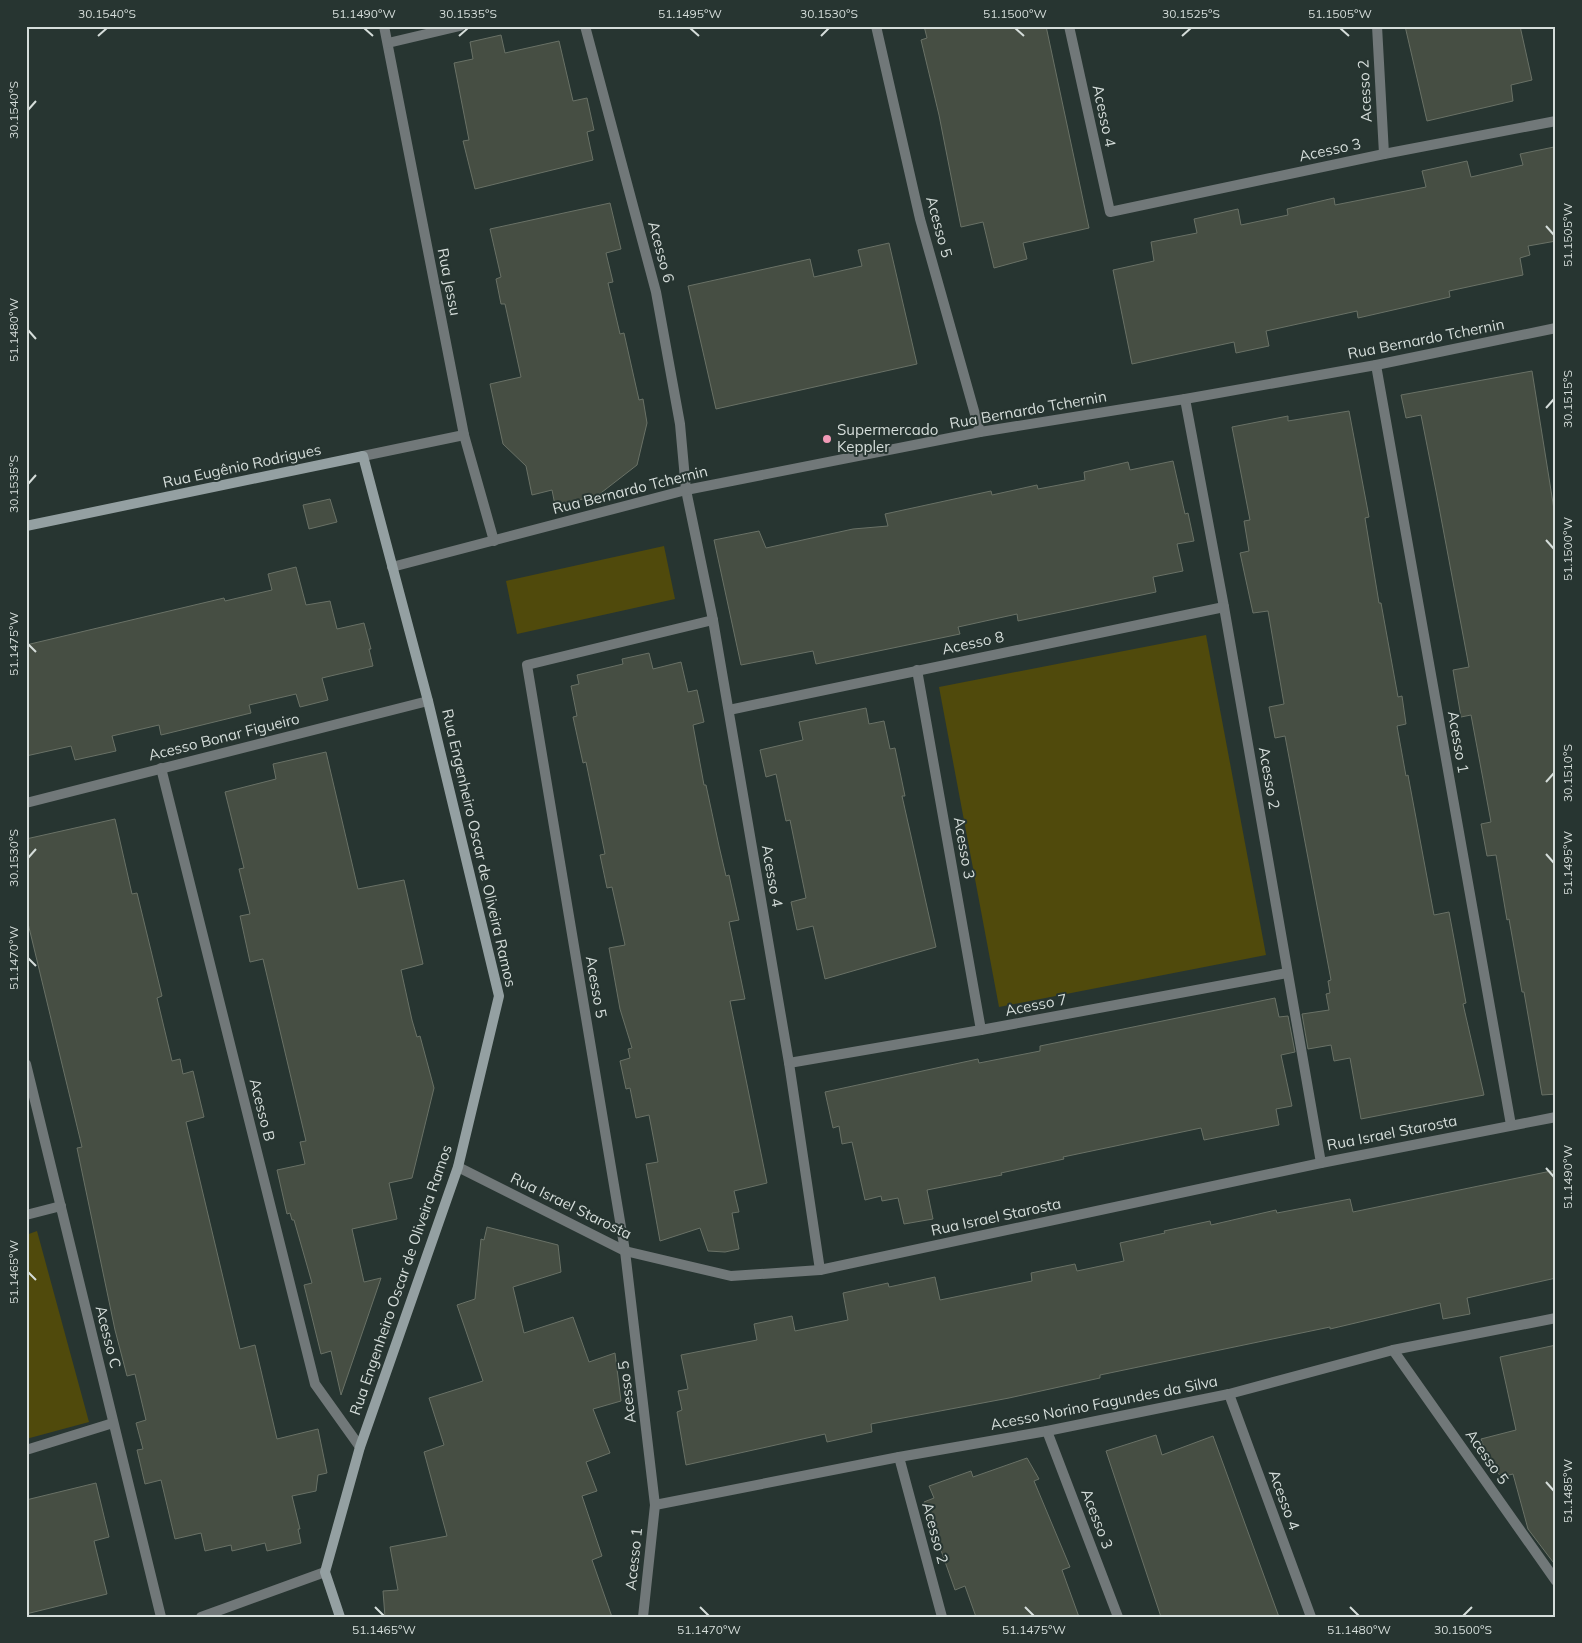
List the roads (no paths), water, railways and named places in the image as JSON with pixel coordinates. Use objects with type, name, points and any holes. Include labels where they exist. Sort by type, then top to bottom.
[{"type":"street","name":"Rua Jessu","points":[[384,26],[464,435],[494,541]]},
{"type":"street","points":[[388,43],[460,26]]},
{"type":"street","name":"Acesso 6","points":[[586,26],[656,292],[680,424],[686,490]]},
{"type":"street","name":"Acesso 5","points":[[876,26],[920,219],[980,432]]},
{"type":"street","name":"Acesso 4","points":[[1069,26],[1110,212]]},
{"type":"street","name":"Acesso 2","points":[[1377,26],[1384,154]]},
{"type":"street","name":"Acesso 3","points":[[1110,212],[1384,154],[1556,121]]},
{"type":"street","name":"Rua Bernardo Tchernin","points":[[392,567],[686,490],[980,432],[1185,400],[1376,365],[1556,328]]},
{"type":"street","name":"Acesso 1","points":[[1376,365],[1511,1125]]},
{"type":"street","name":"Acesso 2","points":[[1185,400],[1224,607],[1321,1163]]},
{"type":"street","name":"Rua Eugênio Rodrigues","points":[[26,526],[464,435]]},
{"type":"street","name":"Rua Engenheiro Oscar de Oliveira Ramos","points":[[326,1572],[360,1447],[458,1167],[499,996],[428,701],[362,456]]},
{"type":"street","name":"Acesso 4","points":[[686,490],[729,710],[789,1063],[820,1270]]},
{"type":"street","name":"Acesso 8","points":[[729,710],[1224,607]]},
{"type":"street","name":"Acesso 5","points":[[655,1505],[625,1251],[527,665],[712,620]]},
{"type":"street","name":"Acesso 3","points":[[918,670],[980,1030]]},
{"type":"street","name":"Acesso Bonar Figueiro","points":[[26,803],[428,701]]},
{"type":"street","name":"Acesso B","points":[[161,768],[315,1384],[360,1447]]},
{"type":"street","name":"Acesso 7","points":[[789,1063],[1287,973]]},
{"type":"street","name":"Acesso C","points":[[26,1064],[161,1617]]},
{"type":"street","name":"Rua Israel Starosta","points":[[458,1167],[625,1251],[731,1276],[820,1270],[1321,1163],[1556,1117]]},
{"type":"street","points":[[26,1215],[61,1206]]},
{"type":"street","name":"Acesso Norino Fagundes da Silva","points":[[655,1505],[898,1457],[1047,1431],[1229,1394],[1393,1350],[1556,1318]]},
{"type":"street","name":"Acesso 5","points":[[1393,1350],[1556,1581]]},
{"type":"street","name":"Acesso 4","points":[[1229,1394],[1311,1617]]},
{"type":"street","points":[[26,1450],[113,1423]]},
{"type":"street","name":"Acesso 3","points":[[1047,1431],[1118,1617]]},
{"type":"street","name":"Acesso 2","points":[[898,1457],[942,1617]]},
{"type":"street","name":"Acesso 1","points":[[643,1617],[655,1505]]},
{"type":"street","points":[[201,1617],[326,1572],[340,1617]]},
{"type":"place","name":"Supermercado Keppler","points":[[827,439]]}]
